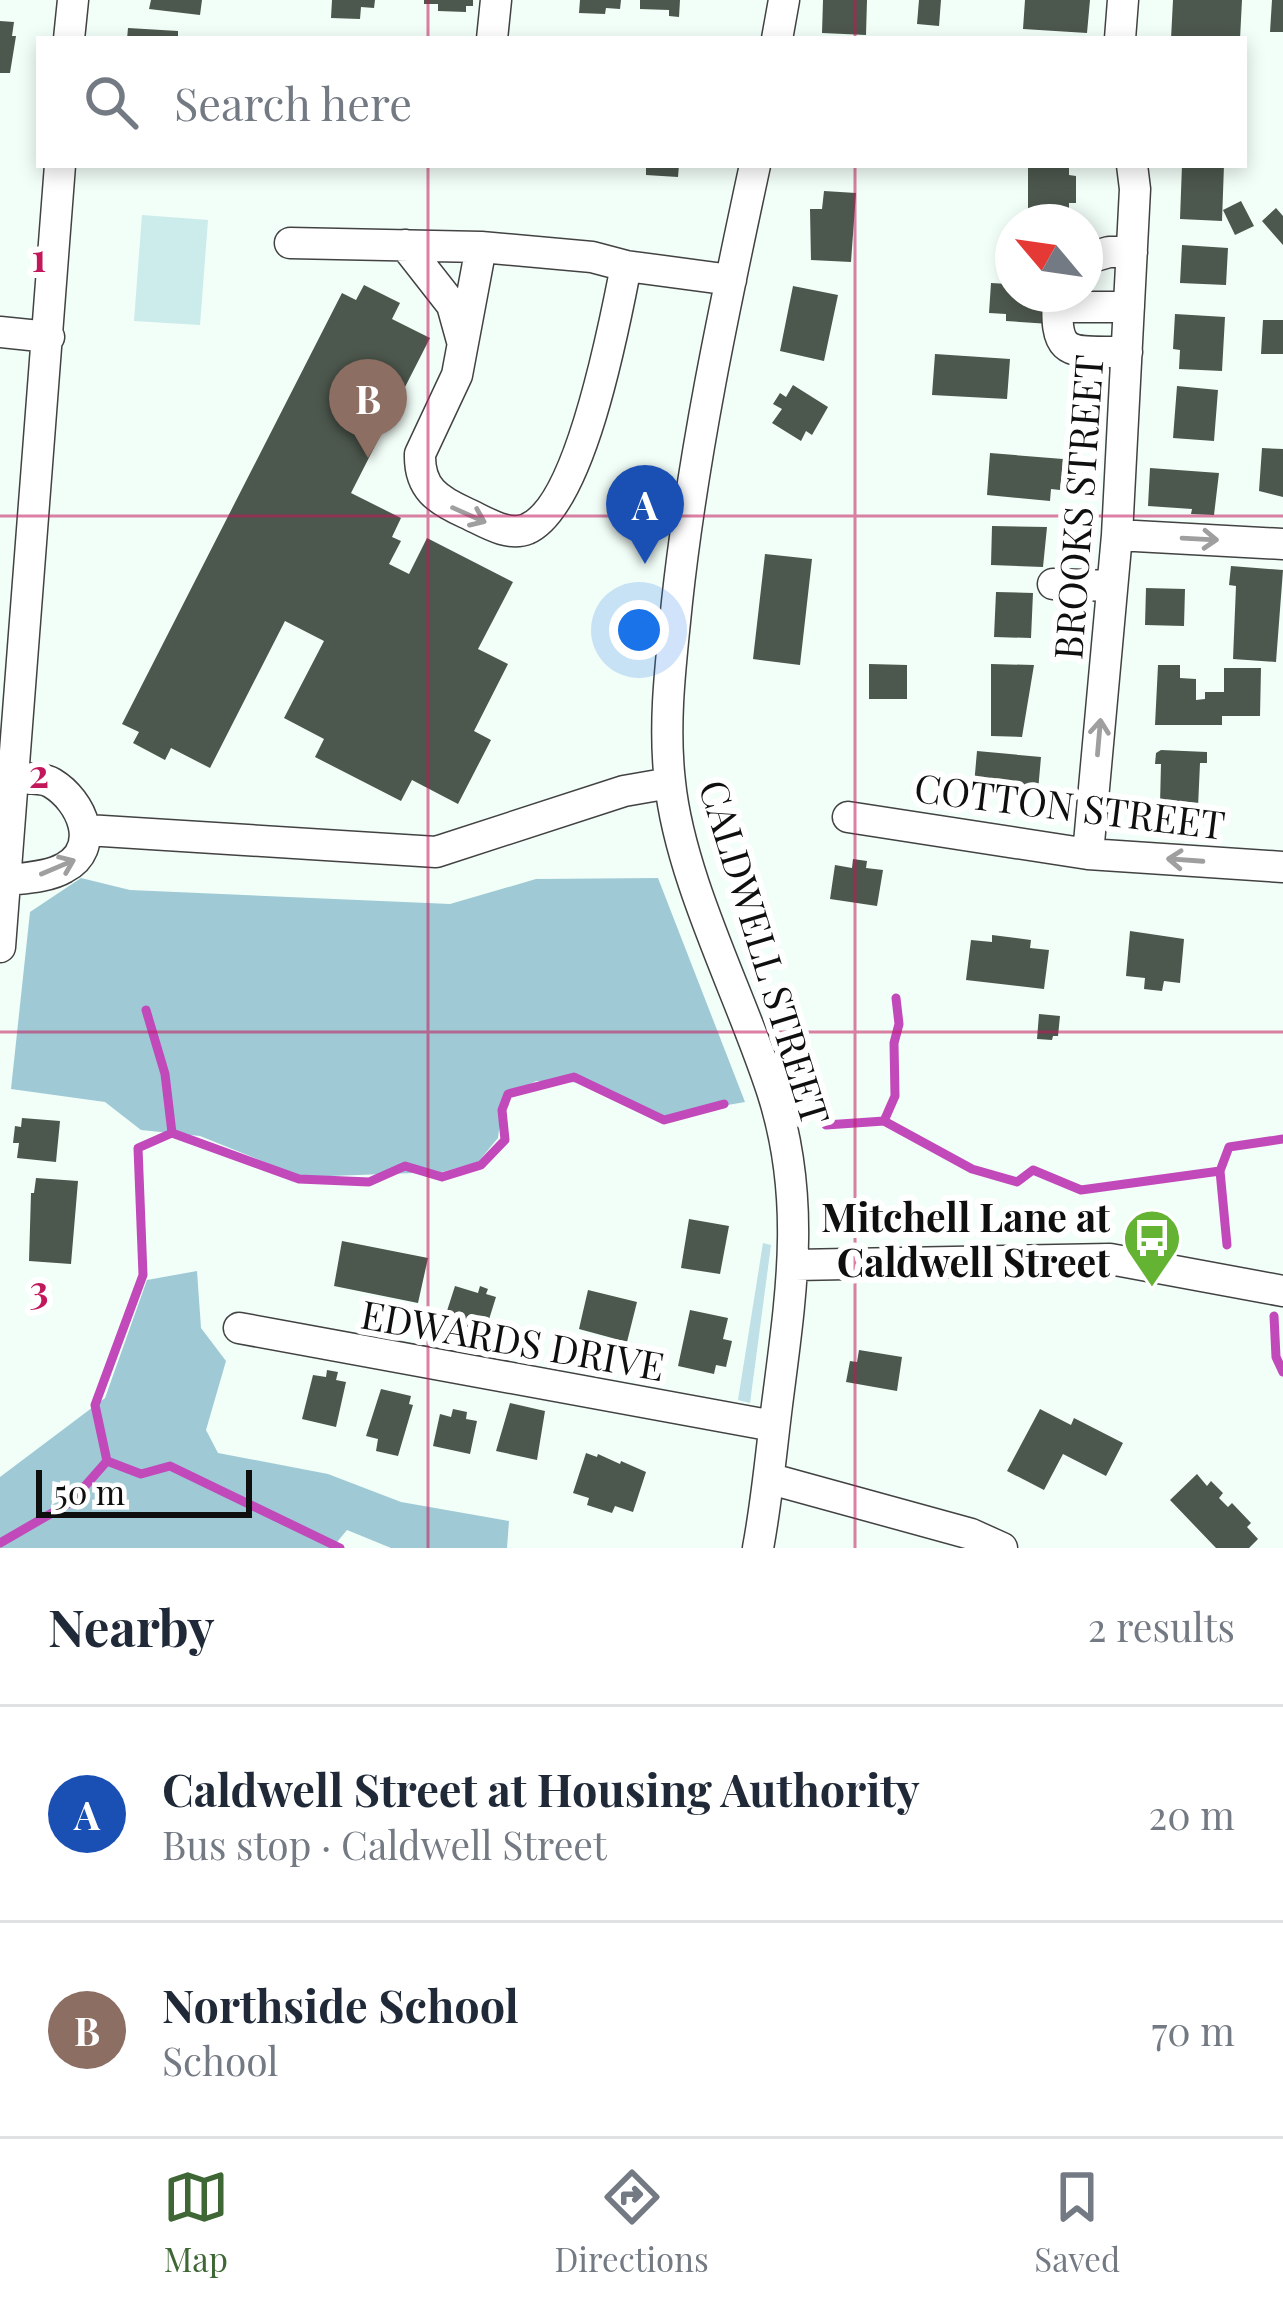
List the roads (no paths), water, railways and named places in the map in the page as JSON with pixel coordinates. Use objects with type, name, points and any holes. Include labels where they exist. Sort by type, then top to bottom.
[{"type":"street","points":[[69,36],[73,0]]},
{"type":"street","points":[[492,36],[496,0]]},
{"type":"street","points":[[778,36],[784,0]]},
{"type":"street","points":[[1120,36],[1124,0]]},
{"type":"street","points":[[0,946],[60,168]]},
{"type":"street","name":"CALDWELL STREET","points":[[754,168],[682,557],[667,723],[670,783],[683,845],[787,1144],[795,1265],[771,1479],[758,1548]]},
{"type":"street","name":"BROOKS STREET","points":[[1088,854],[1117,535],[1132,168]]},
{"type":"street","points":[[290,243],[481,247],[592,257],[730,280]]},
{"type":"street","points":[[405,245],[452,305],[463,348]]},
{"type":"street","points":[[481,247],[457,375],[420,454],[424,485],[448,505],[501,529],[528,529],[551,506],[589,428],[626,266]]},
{"type":"street","points":[[1103,254],[1132,252]]},
{"type":"street","points":[[1103,304],[1130,307]]},
{"type":"street","points":[[1058,312],[1057,334],[1064,344],[1079,351],[1127,352]]},
{"type":"street","points":[[0,332],[49,337]]},
{"type":"street","points":[[1117,535],[1283,544]]},
{"type":"street","points":[[1053,584],[1112,586]]},
{"type":"street","points":[[8,880],[63,870],[81,855],[87,830],[74,804],[50,782],[14,778]]},
{"type":"street","points":[[87,830],[436,852],[587,802],[670,783]]},
{"type":"street","name":"COTTON STREET","points":[[848,817],[1088,854],[1283,867]]},
{"type":"street","points":[[795,1265],[1110,1259],[1283,1291]]},
{"type":"street","name":"EDWARDS DRIVE","points":[[239,1328],[774,1426]]},
{"type":"street","points":[[771,1479],[971,1534],[1002,1548]]},
{"type":"waterway","points":[[884,1121],[895,1096],[896,998]]},
{"type":"waterway","points":[[146,1010],[165,1074],[172,1133]]},
{"type":"waterway","points":[[0,1543],[71,1502],[107,1461],[95,1405],[143,1275],[138,1148],[172,1133],[299,1179],[369,1182],[405,1166],[442,1177],[481,1165],[505,1140],[502,1110],[508,1094],[574,1077],[664,1120],[724,1104]]},
{"type":"waterway","points":[[826,1125],[884,1121],[972,1169],[1017,1182],[1033,1170],[1081,1190],[1220,1171],[1229,1147],[1283,1139]]},
{"type":"waterway","points":[[1220,1171],[1227,1245]]},
{"type":"waterway","points":[[1274,1316],[1276,1357],[1283,1372]]},
{"type":"waterway","points":[[107,1461],[141,1474],[170,1466],[340,1548]]},
{"type":"place","name":"Northside School","points":[[368,458]]},
{"type":"place","name":"Caldwell Street at Housing Authority","points":[[645,564]]},
{"type":"place","name":"Mitchell Lane at Caldwell Street","points":[[1152,1289]]}]
